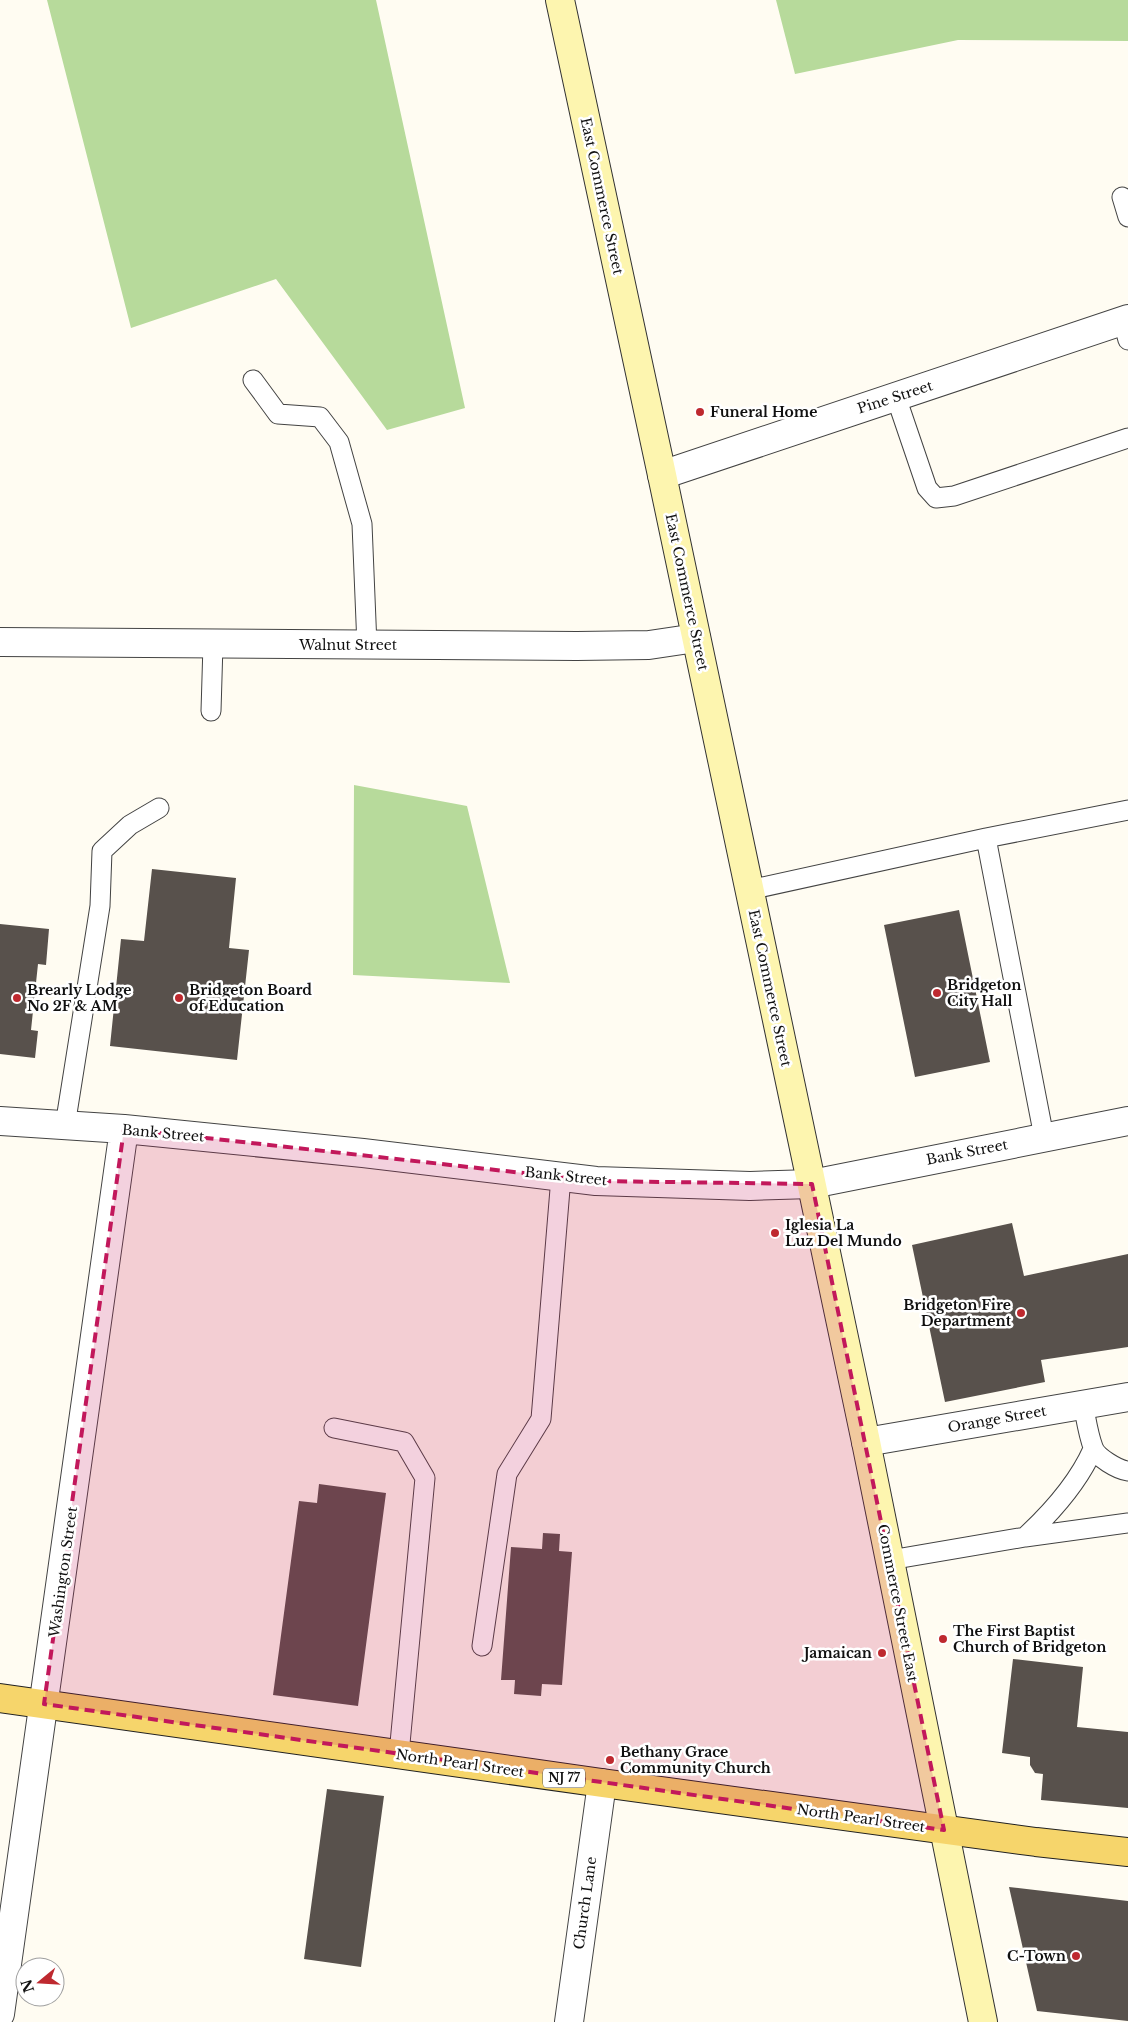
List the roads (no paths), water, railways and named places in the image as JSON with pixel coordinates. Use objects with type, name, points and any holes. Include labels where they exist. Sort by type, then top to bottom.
[{"type":"main road","name":"North Pearl Street","points":[[0,1698],[944,1830],[1128,1852]]},
{"type":"street","name":"East Commerce Street","points":[[560,0],[812,1184]]},
{"type":"street","name":"Pine Street","points":[[662,475],[896,397],[1126,327]]},
{"type":"street","name":"Walnut Street","points":[[0,642],[577,646],[649,644],[696,638]]},
{"type":"street","name":"Bank Street","points":[[0,1121],[124,1130],[363,1153],[596,1181],[750,1186],[812,1184],[1128,1121]]},
{"type":"street","name":"Washington Street","points":[[0,2014],[7,1915],[44,1704],[124,1130]]},
{"type":"street","name":"Commerce Street East","points":[[812,1184],[983,2022]]},
{"type":"street","name":"Orange Street","points":[[866,1442],[1128,1397]]},
{"type":"street","name":"Church Lane","points":[[569,2022],[602,1783]]},
{"type":"lane","points":[[1122,197],[1128,216]]},
{"type":"lane","points":[[253,380],[278,414],[320,417],[339,442],[362,524],[367,646]]},
{"type":"lane","points":[[896,397],[927,488],[936,498],[954,496],[1128,438]]},
{"type":"lane","points":[[211,711],[213,644]]},
{"type":"lane","points":[[65,1126],[100,906],[102,851],[130,825],[160,808]]},
{"type":"lane","points":[[749,890],[986,838],[1128,810]]},
{"type":"lane","points":[[986,838],[1044,1137]]},
{"type":"lane","points":[[482,1646],[507,1474],[541,1419],[561,1177]]},
{"type":"lane","points":[[1025,1537],[1047,1516],[1067,1492],[1085,1468],[1093,1450],[1083,1404]]},
{"type":"lane","points":[[334,1428],[404,1442],[425,1478],[399,1754]]},
{"type":"lane","points":[[1093,1450],[1107,1462],[1122,1471],[1128,1471]]},
{"type":"lane","points":[[890,1560],[1025,1537],[1128,1523]]},
{"type":"place","name":"Funeral Home","points":[[700,412]]},
{"type":"place","name":"Bridgeton City Hall","points":[[937,993]]},
{"type":"place","name":"Brearly Lodge No 2F & AM","points":[[17,998]]},
{"type":"place","name":"Bridgeton Board of Education","points":[[179,998]]},
{"type":"place","name":"Iglesia La Luz Del Mundo","points":[[775,1233]]},
{"type":"place","name":"Bridgeton Fire Department","points":[[1021,1313]]},
{"type":"place","name":"The First Baptist Church of Bridgeton","points":[[943,1639]]},
{"type":"place","name":"Jamaican","points":[[882,1653]]},
{"type":"place","name":"Bethany Grace Community Church","points":[[610,1760]]},
{"type":"place","name":"C-Town","points":[[1076,1956]]}]
